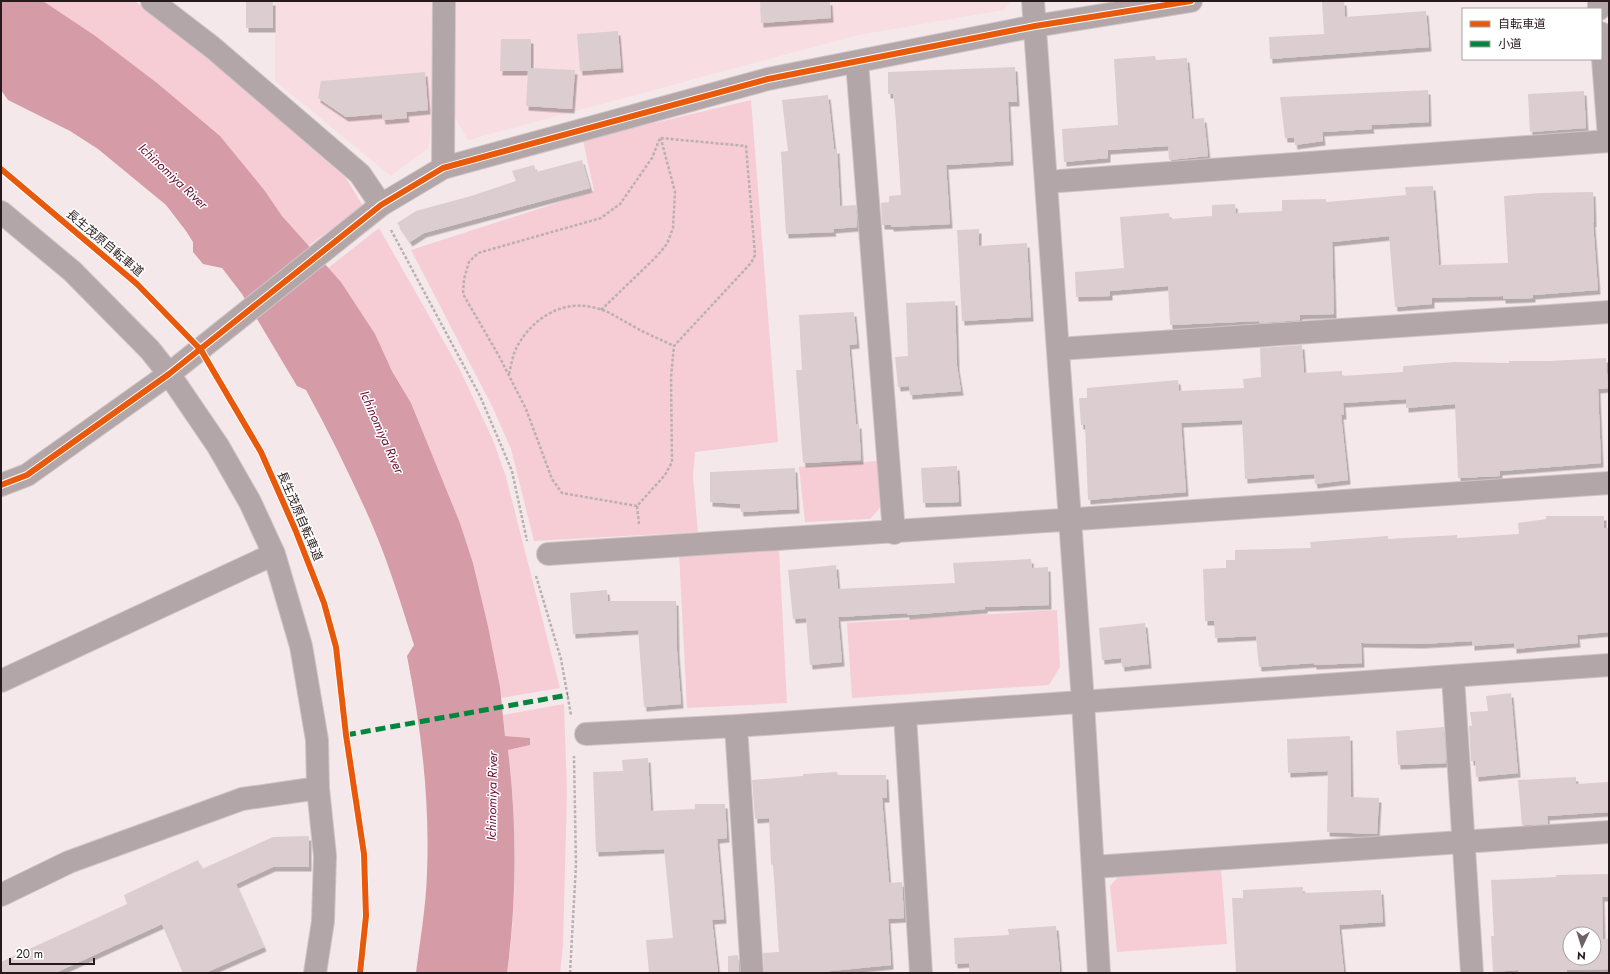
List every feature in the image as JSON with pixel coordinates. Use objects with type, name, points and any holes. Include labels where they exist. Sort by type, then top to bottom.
[{"type":"street","points":[[152,1],[212,47],[360,174],[381,205]]},
{"type":"street","points":[[443,168],[444,1]]},
{"type":"street","points":[[1033,1],[1083,702],[1099,973]]},
{"type":"street","points":[[1,485],[27,475],[169,374],[381,205],[443,168],[768,79],[1035,26],[1162,3],[1191,1]]},
{"type":"street","points":[[1602,46],[1609,138]]},
{"type":"street","points":[[857,62],[894,533]]},
{"type":"street","points":[[1046,182],[1609,141]]},
{"type":"street","points":[[1,212],[72,271],[150,350],[169,374],[222,452],[250,502],[274,554],[301,646],[317,740],[318,788],[325,856],[323,921],[315,973]]},
{"type":"street","points":[[1058,349],[1609,312]]},
{"type":"street","points":[[541,561],[640,548],[894,533],[1070,518],[1609,482]]},
{"type":"street","points":[[1,681],[274,554]]},
{"type":"street","points":[[586,734],[905,715],[1609,665]]},
{"type":"street","points":[[1453,677],[1472,973]]},
{"type":"street","points":[[905,715],[921,973]]},
{"type":"street","points":[[736,726],[752,973]]},
{"type":"street","points":[[1,895],[69,862],[242,799],[318,788]]},
{"type":"street","points":[[1093,867],[1609,832]]},
{"type":"path","points":[[601,310],[657,256],[667,244],[673,228],[675,192],[653,110]]},
{"type":"path","points":[[640,548],[637,506],[665,475],[672,462],[671,377],[674,346],[751,262],[755,255],[746,146],[660,138]]},
{"type":"path","points":[[637,506],[562,493],[552,479],[526,409],[463,294],[464,279],[469,262],[478,253],[601,218],[620,204],[652,158],[660,138]]},
{"type":"path","points":[[381,205],[390,228],[480,396],[512,471],[528,546]]},
{"type":"path","points":[[508,375],[515,352],[523,337],[541,318],[553,311],[567,307],[591,306],[674,346]]},
{"type":"path","points":[[541,561],[571,716]]},
{"type":"path","points":[[570,973],[576,865],[574,754]]},
{"type":"shaded area","points":[[43,1],[135,1],[200,51],[346,178],[363,206],[308,246],[282,216],[265,191],[94,35]]},
{"type":"shaded area","points":[[275,1],[435,1],[434,107],[428,148],[391,176],[275,81]]},
{"type":"shaded area","points":[[454,1],[1011,1],[1004,10],[858,35],[468,140],[453,114]]},
{"type":"shaded area","points":[[751,100],[778,442],[695,452],[693,476],[698,532],[534,541],[511,449],[492,406],[411,250],[594,191],[583,140]]},
{"type":"shaded area","points":[[379,228],[460,370],[493,440],[506,477],[560,688],[501,698],[488,626],[473,563],[460,523],[411,403],[341,282],[328,268]]},
{"type":"shaded area","points":[[878,461],[880,508],[870,519],[805,522],[799,467]]},
{"type":"shaded area","points":[[779,549],[787,703],[687,708],[679,553]]},
{"type":"shaded area","points":[[1057,610],[1060,667],[1049,685],[852,698],[847,623]]},
{"type":"shaded area","points":[[564,704],[567,792],[563,946],[560,973],[507,973],[511,945],[515,889],[515,834],[508,750],[530,745],[530,738],[505,736],[503,715]]},
{"type":"shaded area","points":[[1221,869],[1227,944],[1117,952],[1110,886],[1121,874]]},
{"type":"water","name":"Ichinomiya River","points":[[1,1],[43,1],[94,35],[157,83],[220,136],[265,191],[282,216],[341,282],[375,334],[392,371],[411,403],[460,523],[473,563],[488,626],[500,687],[505,736],[530,738],[530,745],[508,750],[513,806],[515,862],[513,917],[507,973],[416,973],[423,923],[428,846],[426,791],[420,737],[407,656],[414,645],[374,529],[353,482],[322,420],[306,390],[297,386],[242,294],[222,268],[203,264],[193,252],[193,242],[166,205],[98,149],[70,131],[8,100],[1,90]]},
{"type":"building","points":[[246,1],[273,1],[273,28],[246,28]]},
{"type":"building","points":[[760,1],[830,1],[831,18],[761,23]]},
{"type":"building","points":[[1322,1],[1344,1],[1345,17],[1426,11],[1429,47],[1270,59],[1269,37],[1324,34]]},
{"type":"building","points":[[618,31],[621,68],[580,71],[577,34]]},
{"type":"building","points":[[501,39],[531,39],[531,68],[575,70],[572,109],[526,106],[528,71],[500,71]]},
{"type":"building","points":[[1155,56],[1156,60],[1187,58],[1192,119],[1204,118],[1208,156],[1169,160],[1168,146],[1108,150],[1108,158],[1064,162],[1062,129],[1118,125],[1114,59]]},
{"type":"building","points":[[1015,67],[1017,102],[1008,102],[1011,161],[946,165],[950,224],[891,227],[891,225],[882,225],[881,203],[889,202],[889,196],[901,195],[895,109],[893,94],[888,94],[888,72]]},
{"type":"building","points":[[425,72],[428,110],[406,112],[407,118],[383,120],[382,114],[346,117],[318,98],[321,81]]},
{"type":"building","points":[[1428,90],[1429,122],[1371,125],[1372,129],[1322,132],[1323,141],[1295,145],[1294,138],[1285,138],[1280,97]]},
{"type":"building","points":[[1584,91],[1586,128],[1530,132],[1528,94]]},
{"type":"building","points":[[828,95],[834,149],[837,149],[840,206],[856,205],[857,227],[833,229],[834,232],[786,234],[781,152],[788,151],[782,100]]},
{"type":"building","points":[[582,160],[590,188],[424,233],[410,242],[397,223],[416,211],[471,196],[516,181],[512,171],[534,165],[536,172]]},
{"type":"building","points":[[1433,186],[1439,265],[1508,263],[1504,196],[1540,193],[1593,192],[1593,223],[1598,290],[1533,295],[1533,298],[1503,299],[1503,296],[1432,298],[1432,304],[1395,307],[1389,236],[1332,242],[1334,314],[1300,315],[1300,320],[1259,323],[1259,321],[1170,325],[1168,286],[1110,291],[1110,296],[1076,297],[1075,272],[1124,268],[1120,217],[1169,213],[1170,219],[1212,216],[1212,205],[1235,204],[1236,213],[1282,211],[1282,200],[1326,199],[1326,202],[1406,195],[1405,187]]},
{"type":"building","points":[[979,229],[979,246],[1027,243],[1031,317],[962,321],[957,230]]},
{"type":"building","points":[[955,301],[957,366],[961,391],[910,395],[909,386],[898,387],[895,357],[908,356],[906,303]]},
{"type":"building","points":[[854,312],[857,344],[849,345],[856,424],[859,424],[861,460],[803,463],[796,370],[802,370],[799,315]]},
{"type":"building","points":[[1302,345],[1304,373],[1342,371],[1342,376],[1403,372],[1403,366],[1455,362],[1509,363],[1509,361],[1550,361],[1606,358],[1608,388],[1598,389],[1601,463],[1500,471],[1500,476],[1458,478],[1455,404],[1406,408],[1406,399],[1343,403],[1344,415],[1341,415],[1348,480],[1315,484],[1314,474],[1245,479],[1242,420],[1181,423],[1186,492],[1088,500],[1085,425],[1081,425],[1079,398],[1087,398],[1087,388],[1178,380],[1179,391],[1244,388],[1243,379],[1261,377],[1260,348]]},
{"type":"building","points":[[957,466],[959,502],[923,503],[921,468]]},
{"type":"building","points":[[795,468],[797,509],[741,512],[740,504],[710,502],[710,472]]},
{"type":"building","points":[[1546,516],[1604,516],[1604,528],[1609,528],[1609,632],[1577,635],[1578,643],[1514,649],[1514,643],[1472,646],[1472,641],[1421,644],[1361,643],[1362,663],[1314,665],[1314,663],[1259,667],[1256,636],[1215,638],[1214,621],[1205,621],[1203,569],[1226,568],[1226,560],[1235,560],[1235,550],[1311,548],[1310,542],[1388,536],[1388,539],[1457,535],[1457,538],[1519,534],[1518,523],[1546,519]]},
{"type":"building","points":[[1031,559],[1032,568],[1048,567],[1049,605],[985,607],[985,609],[907,615],[907,613],[838,617],[842,662],[810,665],[806,618],[793,619],[788,570],[836,565],[838,589],[955,583],[953,563]]},
{"type":"building","points":[[607,590],[608,601],[676,601],[677,651],[681,704],[644,707],[638,630],[573,634],[570,593]]},
{"type":"building","points":[[1145,623],[1149,664],[1122,667],[1121,658],[1102,660],[1099,628]]},
{"type":"building","points":[[1511,693],[1518,773],[1476,777],[1475,761],[1471,761],[1469,726],[1472,726],[1470,712],[1488,711],[1486,696]]},
{"type":"building","points":[[1444,727],[1446,763],[1398,765],[1396,731]]},
{"type":"building","points":[[1350,736],[1351,797],[1379,798],[1377,834],[1327,832],[1328,771],[1288,773],[1287,739]]},
{"type":"building","points":[[648,758],[651,811],[695,809],[695,804],[725,804],[727,838],[717,839],[724,919],[712,920],[718,973],[649,973],[646,940],[673,938],[664,849],[596,852],[593,772],[623,771],[622,760]]},
{"type":"building","points":[[837,772],[838,775],[886,775],[887,798],[882,798],[889,883],[902,882],[904,918],[888,919],[891,965],[811,973],[764,973],[763,953],[779,952],[773,864],[771,865],[769,818],[755,819],[752,780]]},
{"type":"building","points":[[1576,777],[1576,784],[1609,782],[1609,812],[1547,816],[1548,824],[1522,825],[1518,780]]},
{"type":"building","points":[[309,836],[309,867],[273,867],[236,884],[264,947],[205,973],[183,973],[162,924],[55,973],[1,973],[1,962],[127,904],[124,895],[198,860],[202,869],[273,837]]},
{"type":"building","points":[[1609,874],[1609,897],[1602,897],[1603,939],[1609,939],[1609,969],[1567,970],[1567,973],[1518,973],[1518,970],[1493,972],[1491,936],[1494,936],[1491,880],[1556,877],[1556,875]]},
{"type":"building","points":[[1303,887],[1303,893],[1381,890],[1383,922],[1339,925],[1344,973],[1236,973],[1232,898],[1243,898],[1243,890]]},
{"type":"building","points":[[1056,926],[1060,973],[969,973],[969,963],[955,964],[954,938],[1009,935],[1008,929]]},
{"type":"building","points":[[738,955],[739,973],[728,973],[728,956]]},
{"type":"marked path","points":[[346,735],[568,695]]},
{"type":"cycle path","points":[[1,485],[27,475],[169,374],[381,205],[443,168],[768,79],[1035,26],[1191,1]]},
{"type":"cycle path","name":"長生茂原自転車道","points":[[1,169],[137,284],[201,350],[261,452],[295,529],[324,603],[336,647],[346,735],[364,854],[366,916],[360,973]]}]
